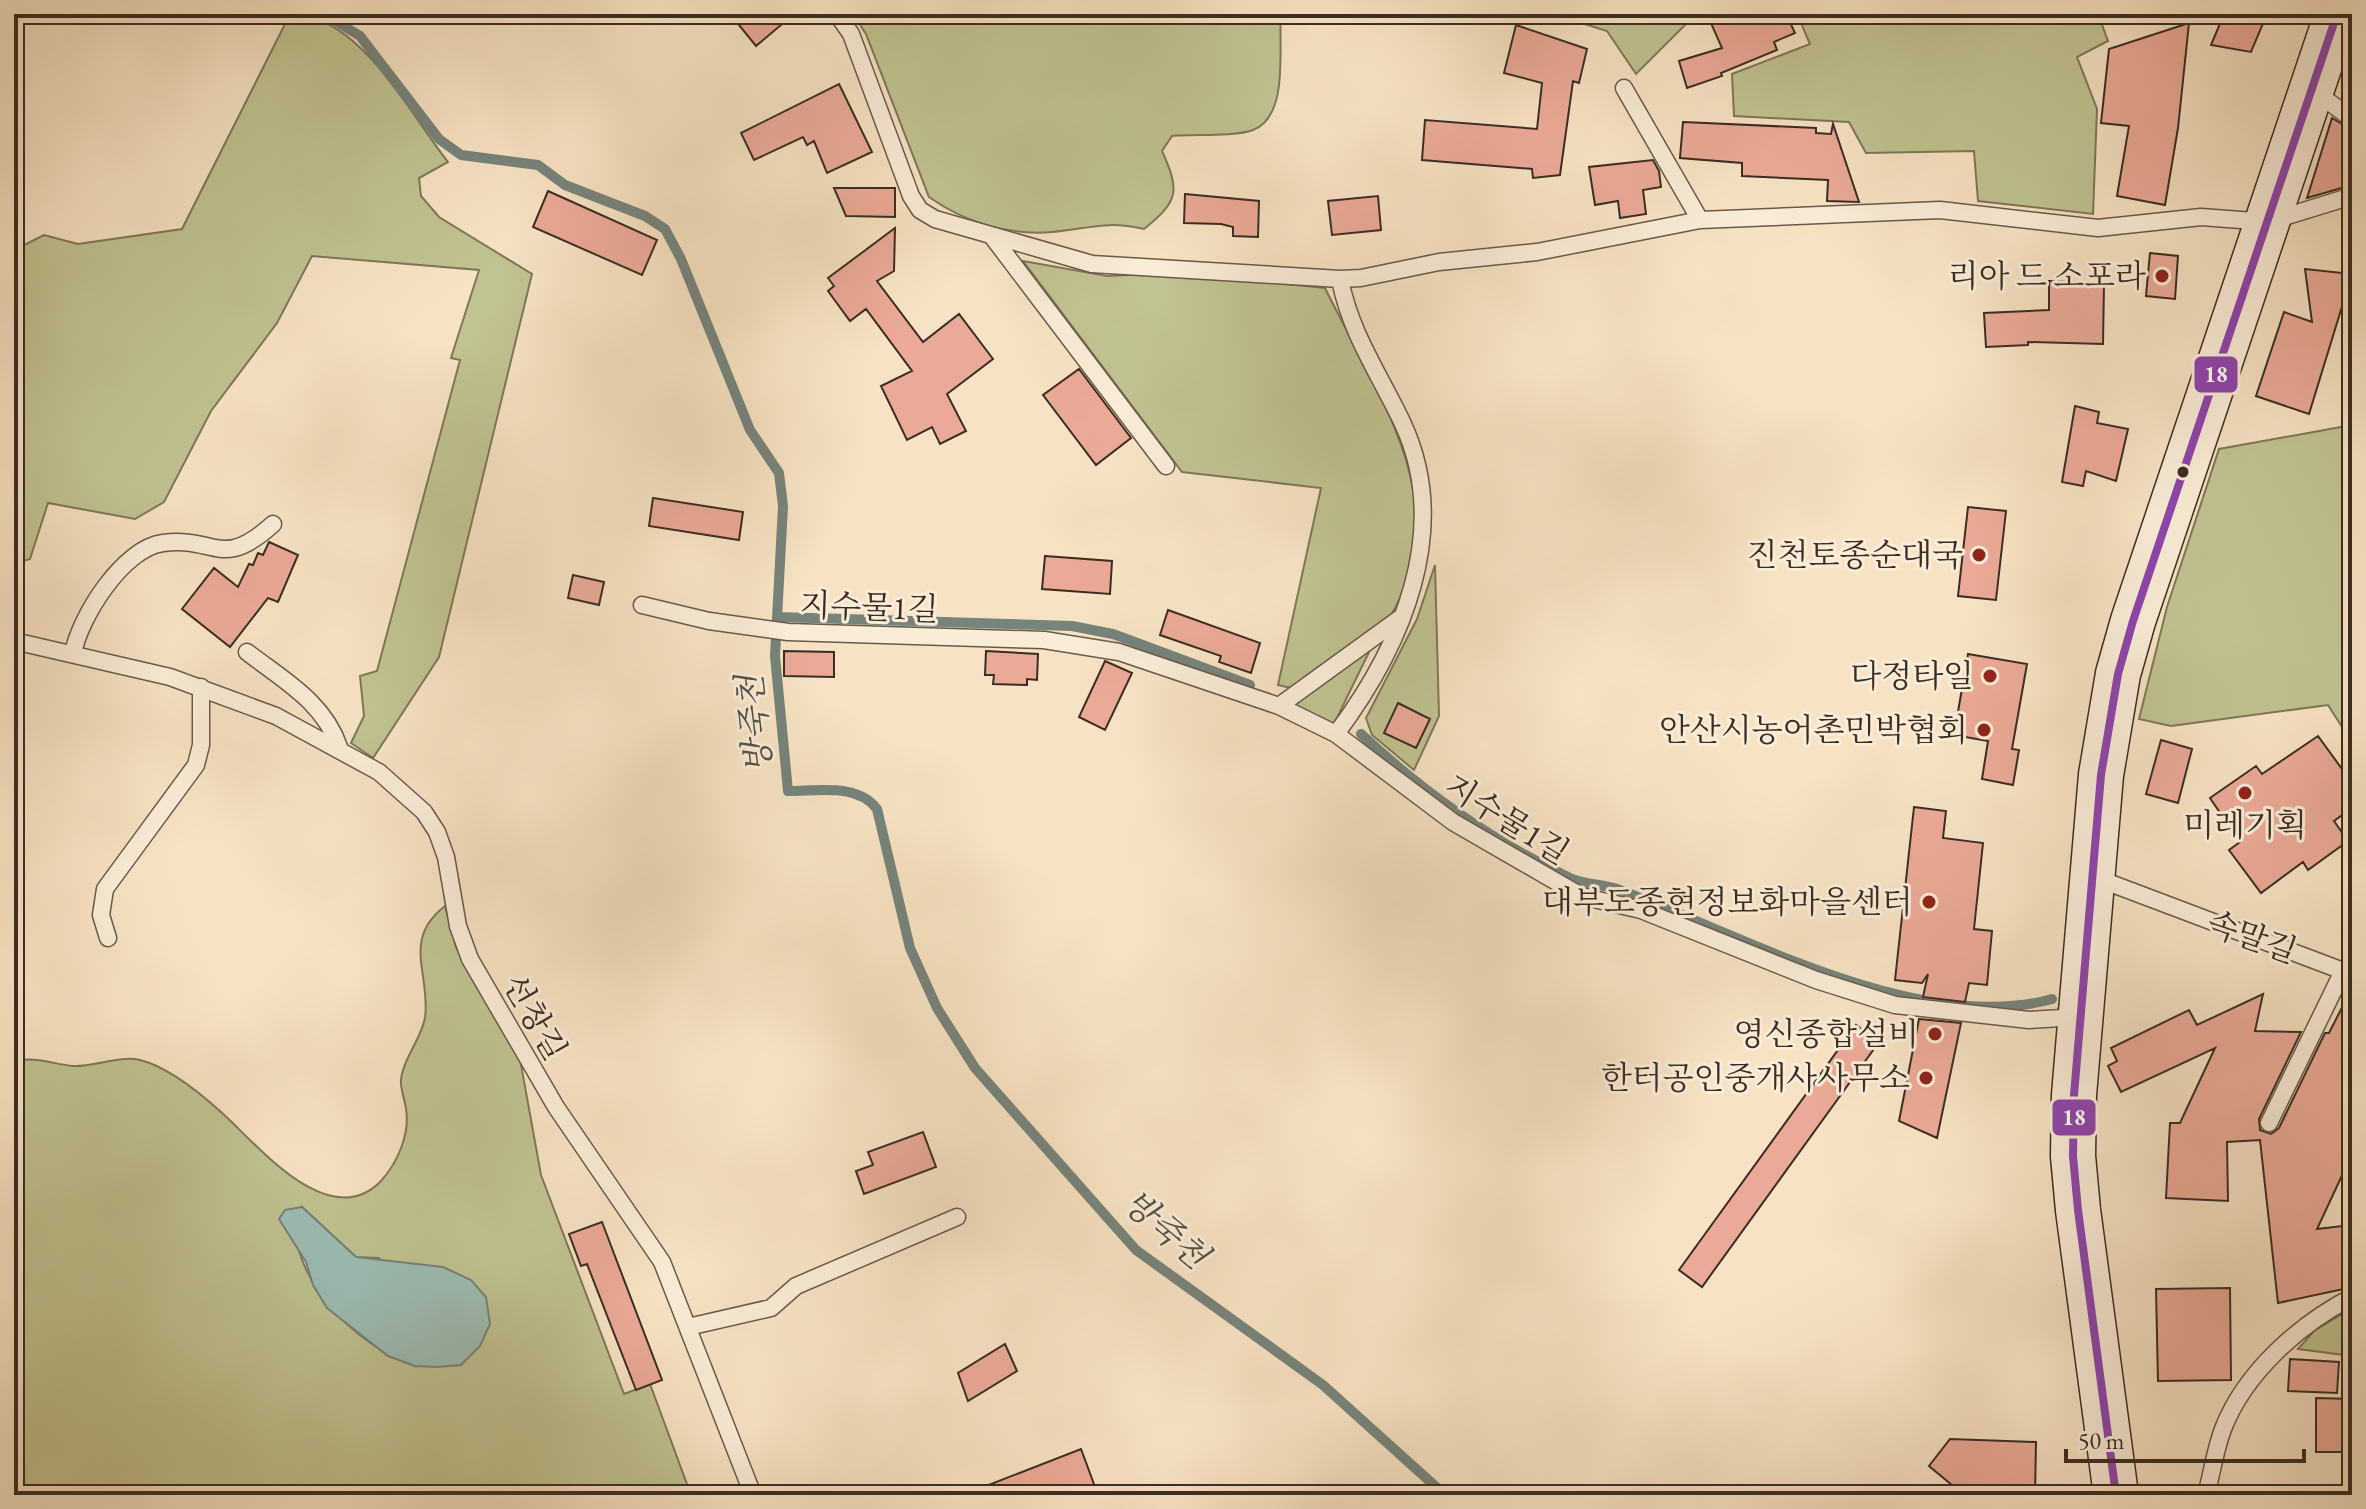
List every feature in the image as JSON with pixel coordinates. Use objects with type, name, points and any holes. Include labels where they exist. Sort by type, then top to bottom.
[{"type":"street","points":[[2116,1495],[2073,1156],[2080,1017],[2102,762],[2118,674],[2337,14]]},
{"type":"lane","points":[[837,14],[851,34],[911,196],[920,210],[935,219],[1114,268],[1168,266],[1361,278],[1439,262],[1537,252],[1700,220],[1940,210],[2098,228],[2201,217],[2268,222],[2352,196]]},
{"type":"lane","points":[[1624,88],[1700,220]]},
{"type":"lane","points":[[2312,89],[2352,119]]},
{"type":"lane","points":[[991,235],[1166,466]]},
{"type":"lane","points":[[1336,734],[1367,689],[1401,618],[1418,572],[1425,536],[1420,475],[1403,424],[1347,312],[1340,279]]},
{"type":"lane","points":[[73,654],[86,614],[144,548],[163,543],[226,551],[242,547],[273,524]]},
{"type":"lane","name":"지수물1길","points":[[642,605],[766,630],[1083,644],[1119,652],[1279,706],[1336,734],[1453,822],[1581,896],[1641,910],[1816,980],[1895,1005],[2016,1019],[2080,1017]]},
{"type":"lane","points":[[1279,706],[1401,618]]},
{"type":"lane","name":"선창길","points":[[14,641],[201,687],[276,716],[339,747],[409,795],[437,832],[446,857],[458,926],[470,959],[556,1107],[655,1249],[753,1495]]},
{"type":"lane","name":"선창길","points":[[247,652],[308,699],[331,724],[339,747]]},
{"type":"lane","points":[[108,938],[101,915],[105,889],[196,765],[201,745],[201,687]]},
{"type":"lane","name":"속말길","points":[[2092,876],[2343,971],[2269,1123]]},
{"type":"lane","points":[[688,1327],[771,1308],[796,1286],[957,1217]]},
{"type":"lane","points":[[2206,1495],[2228,1417],[2259,1373],[2310,1322],[2352,1297]]},
{"type":"green space","points":[[290,14],[315,18],[339,30],[381,70],[399,94],[448,162],[419,178],[421,196],[439,217],[532,274],[439,657],[373,758],[351,743],[364,716],[360,676],[377,671],[460,360],[451,358],[479,270],[312,256],[277,323],[211,411],[164,502],[135,519],[48,503],[30,559],[14,564],[14,250],[44,235],[78,244],[182,229]]},
{"type":"green space","points":[[853,14],[1281,14],[1280,78],[1273,110],[1265,122],[1253,130],[1172,136],[1162,151],[1172,176],[1173,194],[1164,211],[1144,229],[1107,225],[1052,232],[1020,232],[972,220],[929,197],[866,34]]},
{"type":"green space","points":[[1553,14],[1705,14],[1690,20],[1636,74],[1607,31]]},
{"type":"green space","points":[[1797,14],[2098,14],[2108,41],[2077,57],[2097,109],[2093,214],[1978,201],[1974,151],[1866,153],[1849,122],[1734,116],[1732,74],[1810,44]]},
{"type":"green space","points":[[1023,261],[1107,276],[1179,273],[1325,288],[1396,432],[1409,470],[1416,509],[1415,547],[1405,586],[1394,611],[1384,623],[1295,689],[1278,685],[1321,488],[1182,472]]},
{"type":"green space","points":[[2352,425],[2352,723],[2344,730],[2328,705],[2171,726],[2139,719],[2167,607],[2219,449]]},
{"type":"green space","points":[[1435,565],[1439,716],[1414,770],[1372,735],[1366,718],[1417,619]]},
{"type":"green space","points":[[1371,648],[1333,726],[1293,706]]},
{"type":"green space","points":[[445,906],[456,947],[520,1059],[541,1175],[624,1394],[650,1384],[691,1495],[14,1495],[14,1061],[37,1060],[73,1066],[132,1059],[151,1063],[203,1097],[273,1162],[295,1178],[317,1191],[339,1197],[361,1195],[381,1181],[404,1138],[407,1118],[401,1080],[425,1018],[421,945],[432,919]],"holes":[[[302,1207],[356,1257],[379,1258],[415,1366],[378,1348],[361,1335],[344,1321],[317,1288],[299,1251]]]},
{"type":"green space","points":[[2352,1308],[2352,1356],[2298,1349],[2314,1331]]},
{"type":"water","points":[[302,1207],[356,1257],[443,1267],[471,1280],[486,1297],[490,1324],[480,1346],[461,1365],[415,1366],[388,1356],[327,1308],[313,1285],[306,1262],[279,1219],[285,1210]]},
{"type":"building","points":[[730,14],[794,14],[756,46]]},
{"type":"building","points":[[1707,14],[1786,14],[1795,33],[1774,42],[1777,50],[1721,73],[1722,76],[1687,88],[1679,61],[1722,48]]},
{"type":"building","points":[[2224,14],[2267,14],[2251,52],[2211,45]]},
{"type":"building","points":[[2189,23],[2178,128],[2165,205],[2117,196],[2129,126],[2101,123],[2109,49]]},
{"type":"building","points":[[1516,25],[1587,49],[1579,83],[1573,81],[1560,175],[1533,178],[1532,169],[1422,160],[1425,120],[1537,129],[1542,83],[1504,73]]},
{"type":"building","points":[[839,84],[872,152],[827,173],[814,141],[807,145],[803,137],[754,160],[741,133]]},
{"type":"building","points":[[2332,118],[2352,130],[2352,185],[2307,198]]},
{"type":"building","points":[[1683,122],[1816,128],[1816,133],[1831,134],[1833,124],[1859,202],[1827,201],[1828,180],[1742,176],[1742,163],[1680,158]]},
{"type":"building","points":[[1653,160],[1659,171],[1661,187],[1643,190],[1646,214],[1620,218],[1618,201],[1595,205],[1589,167]]},
{"type":"building","points":[[834,188],[895,188],[895,217],[846,216]]},
{"type":"building","points":[[548,191],[657,240],[642,275],[533,227]]},
{"type":"building","points":[[1185,194],[1259,201],[1258,237],[1233,236],[1233,227],[1221,224],[1184,223]]},
{"type":"building","points":[[1378,196],[1381,230],[1332,235],[1328,201]]},
{"type":"building","points":[[895,228],[894,271],[877,281],[923,342],[959,314],[993,359],[947,394],[966,431],[940,444],[932,427],[907,440],[881,386],[912,371],[866,309],[850,321],[828,291],[834,286],[828,278]]},
{"type":"building","points":[[2150,253],[2178,256],[2175,299],[2146,296]]},
{"type":"building","points":[[2305,269],[2352,274],[2309,414],[2256,396],[2284,312],[2312,322]]},
{"type":"building","points":[[2049,281],[2104,283],[2103,344],[2028,342],[2028,345],[1986,347],[1984,313],[2049,310]]},
{"type":"building","points":[[1079,369],[1131,438],[1096,465],[1043,395]]},
{"type":"building","points":[[2075,406],[2099,412],[2097,423],[2128,429],[2116,481],[2086,471],[2083,486],[2062,482]]},
{"type":"building","points":[[653,498],[743,512],[739,540],[649,526]]},
{"type":"building","points":[[1968,507],[2006,511],[1996,600],[1958,596]]},
{"type":"building","points":[[269,542],[298,555],[278,602],[268,598],[230,647],[182,609],[214,568],[238,587],[249,564],[253,565],[258,553],[263,555]]},
{"type":"building","points":[[1045,556],[1112,561],[1110,594],[1042,589]]},
{"type":"building","points":[[573,575],[604,582],[599,605],[568,598]]},
{"type":"building","points":[[1168,610],[1260,643],[1251,673],[1219,662],[1221,656],[1160,635]]},
{"type":"building","points":[[784,651],[834,652],[834,677],[784,676]]},
{"type":"building","points":[[986,651],[1038,654],[1037,680],[1027,679],[1027,685],[993,684],[994,675],[985,675]]},
{"type":"building","points":[[1968,654],[2027,664],[2012,749],[2019,750],[2013,785],[1982,779],[1988,741],[1954,735]]},
{"type":"building","points":[[1105,661],[1132,673],[1105,730],[1079,717]]},
{"type":"building","points":[[1398,703],[1430,719],[1416,748],[1384,733]]},
{"type":"building","points":[[2318,736],[2342,769],[2352,762],[2352,808],[2334,821],[2348,841],[2308,870],[2303,862],[2261,893],[2229,850],[2240,842],[2210,798],[2256,766],[2262,774]]},
{"type":"building","points":[[2161,740],[2192,749],[2178,803],[2146,794]]},
{"type":"building","points":[[1914,807],[1946,811],[1943,838],[1983,843],[1974,929],[1992,931],[1987,985],[1969,983],[1965,1002],[1923,997],[1928,974],[1922,983],[1895,980]]},
{"type":"building","points":[[2352,988],[2352,1154],[2317,1229],[2342,1226],[2344,1289],[2278,1303],[2260,1140],[2227,1142],[2228,1201],[2166,1198],[2170,1123],[2180,1123],[2215,1048],[2121,1092],[2108,1066],[2117,1061],[2111,1048],[2189,1010],[2197,1025],[2263,994],[2255,1031],[2301,1032],[2259,1119],[2260,1130],[2271,1134],[2279,1128],[2325,1033],[2329,1033]]},
{"type":"building","points":[[1919,1019],[1961,1023],[1937,1138],[1899,1121]]},
{"type":"building","points":[[1856,1025],[1879,1042],[1702,1287],[1679,1270]]},
{"type":"building","points":[[923,1132],[936,1167],[864,1194],[856,1171],[873,1165],[868,1152]]},
{"type":"building","points":[[602,1222],[662,1380],[636,1390],[587,1264],[581,1266],[569,1234]]},
{"type":"building","points":[[2230,1288],[2231,1380],[2158,1381],[2156,1289]]},
{"type":"building","points":[[1005,1344],[1017,1371],[968,1401],[958,1373]]},
{"type":"building","points":[[2290,1359],[2339,1362],[2337,1393],[2288,1391]]},
{"type":"building","points":[[2316,1398],[2352,1399],[2352,1452],[2316,1452]]},
{"type":"building","points":[[1950,1439],[2036,1442],[2035,1495],[1964,1495],[1929,1466]]},
{"type":"building","points":[[1081,1449],[1098,1495],[968,1493]]},
{"type":"waterway","name":"방죽천","points":[[324,14],[360,36],[439,139],[461,155],[538,165],[565,185],[645,216],[665,229],[681,259],[750,430],[779,473],[783,506],[775,656],[788,791],[848,792],[859,795],[877,809],[910,948],[937,1008],[975,1068],[1136,1250],[1323,1385],[1445,1495]]},
{"type":"waterway","points":[[777,617],[1072,626],[1113,634],[1250,685]]},
{"type":"waterway","points":[[1361,734],[1460,814],[1570,878],[1617,889],[1831,975],[1888,992],[1945,1004],[2000,1007],[2052,999]]},
{"type":"transit line","name":"18","points":[[2116,1495],[2073,1156],[2074,1095],[2101,775],[2118,674],[2133,621],[2337,14]]},
{"type":"place","name":"리아 드 소포라","points":[[2162,276]]},
{"type":"place","name":"진천토종순대국","points":[[1979,555]]},
{"type":"place","name":"다정타일","points":[[1990,676]]},
{"type":"place","name":"안산시농어촌민박협회","points":[[1984,730]]},
{"type":"place","name":"미레기획","points":[[2245,793]]},
{"type":"place","name":"대부도종현정보화마을센터","points":[[1929,902]]},
{"type":"place","name":"영신종합설비","points":[[1935,1034]]},
{"type":"place","name":"한터공인중개사사무소","points":[[1926,1078]]}]
